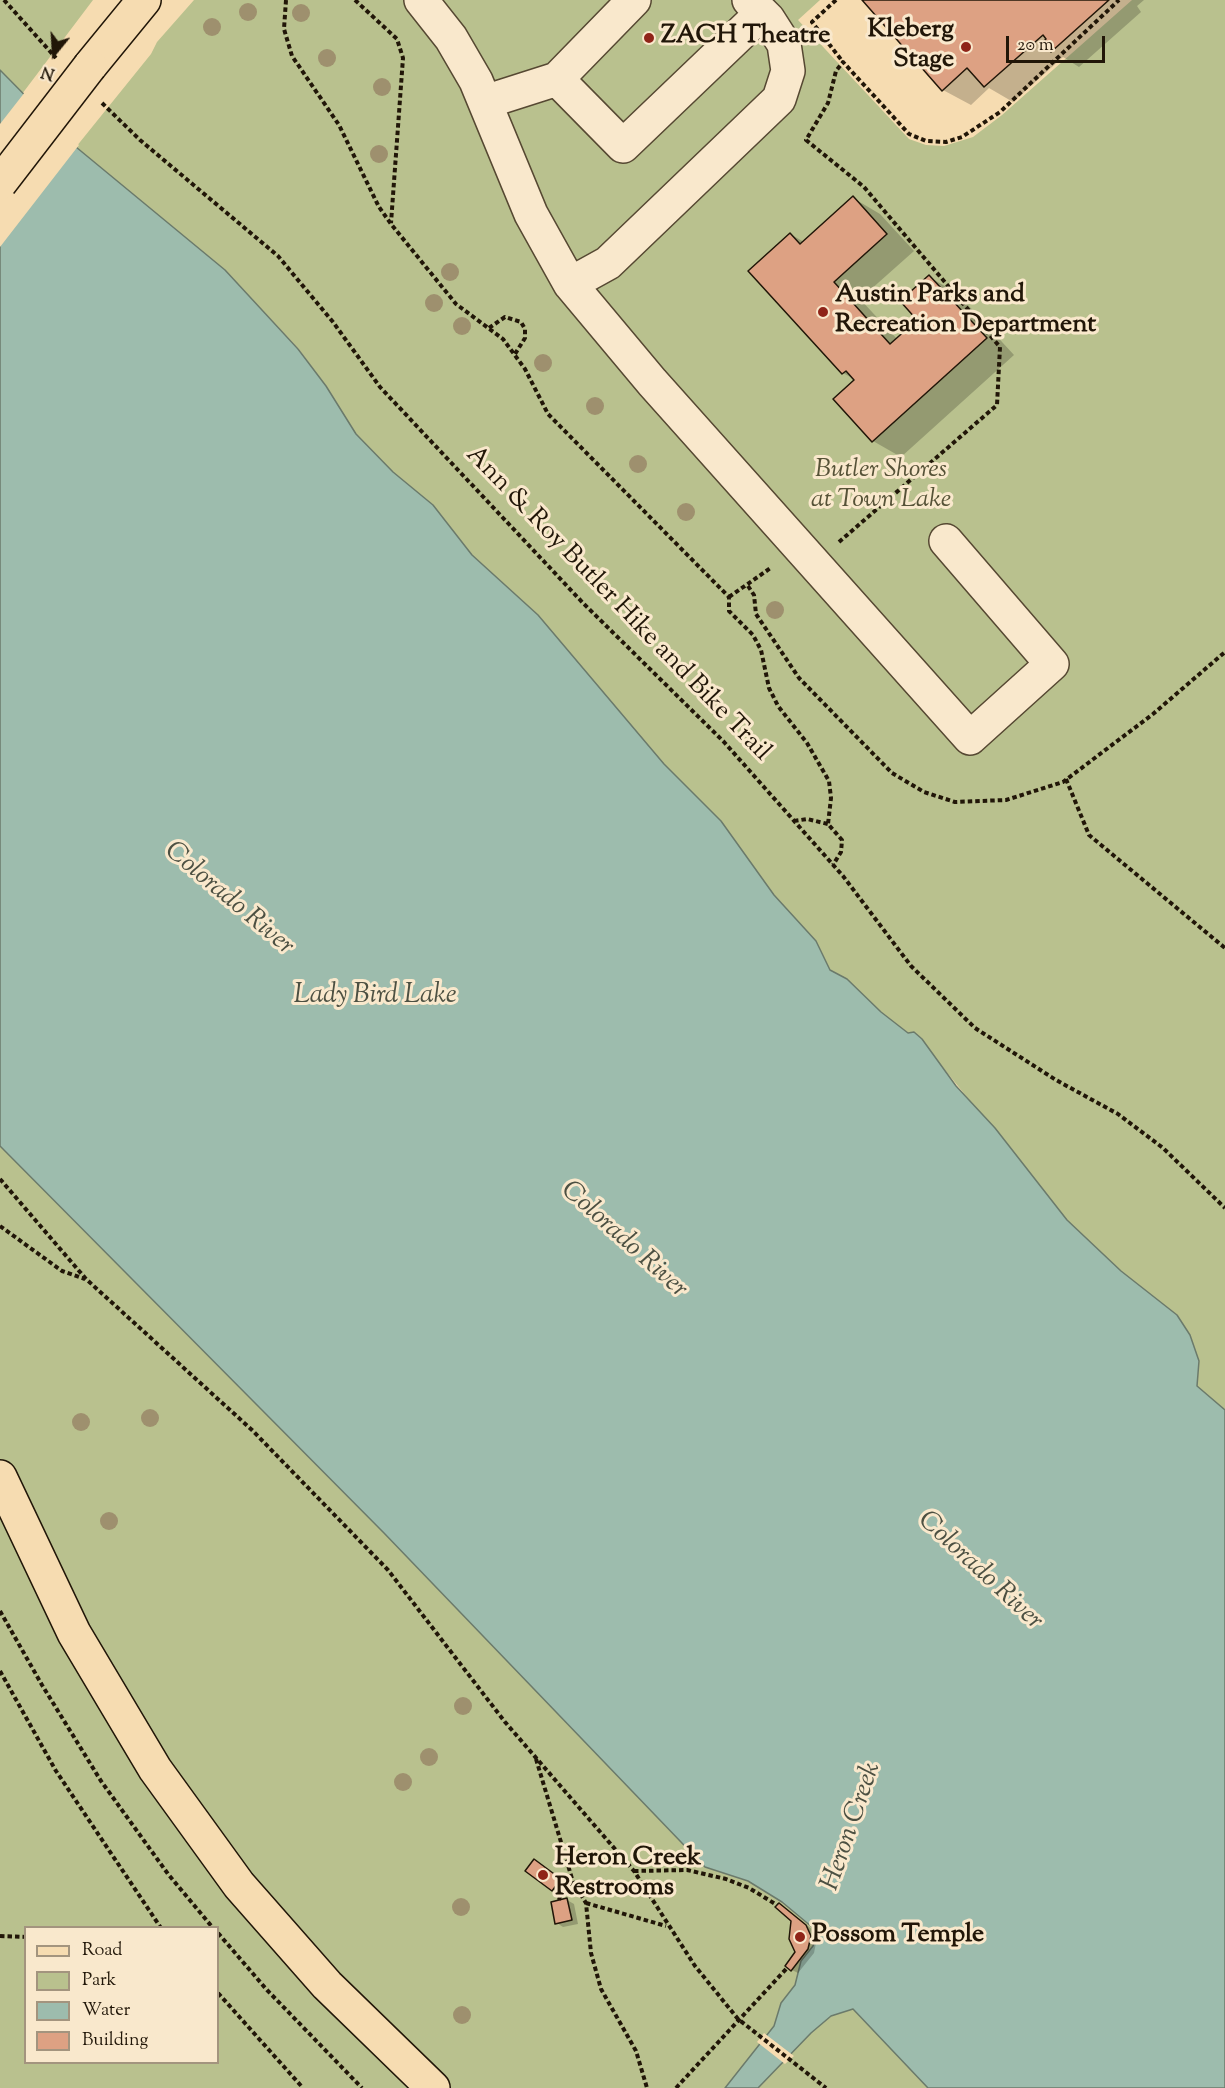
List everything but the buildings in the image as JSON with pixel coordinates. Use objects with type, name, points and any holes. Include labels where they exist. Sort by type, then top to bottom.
[{"type":"main road","points":[[0,183],[144,0]]},
{"type":"main road","points":[[0,1476],[74,1633],[155,1769],[239,1885],[327,1985],[433,2088]]},
{"type":"lane","points":[[421,0],[451,38],[477,81],[531,214],[570,284],[638,366],[970,738],[1052,664],[946,541]]},
{"type":"lane","points":[[485,102],[556,79],[634,0]]},
{"type":"lane","points":[[556,79],[623,146],[755,6],[784,44],[788,71],[778,99],[608,263],[570,284]]},
{"type":"path","points":[[4,0],[58,60]]},
{"type":"path","points":[[286,0],[284,29],[292,56],[339,125],[379,207],[391,224],[456,304],[503,339],[515,354],[548,414],[729,597],[729,611],[753,635],[761,650],[769,688],[778,706],[807,743],[829,781],[831,798],[828,824]]},
{"type":"path","points":[[355,0],[397,39],[403,58],[391,224]]},
{"type":"path","points":[[836,0],[812,22],[843,62],[909,134],[926,141],[946,142],[962,137],[1000,112],[1119,0]]},
{"type":"path","points":[[831,544],[843,541],[997,405],[1000,347],[864,187],[806,140],[828,103],[836,71],[843,62]]},
{"type":"path","name":"Ann & Roy Butler Hike and Bike Trail","points":[[99,100],[140,140],[278,256],[333,322],[381,387],[583,603],[724,742],[833,865],[911,966],[975,1028],[1056,1080],[1118,1114],[1163,1148],[1225,1208]]},
{"type":"path","points":[[489,328],[505,317],[521,322],[525,329],[525,338],[515,354]]},
{"type":"path","points":[[729,597],[778,562]]},
{"type":"path","points":[[1066,779],[1089,836],[1225,948]]},
{"type":"path","points":[[794,821],[807,819],[828,824],[842,840],[841,852],[833,865]]},
{"type":"path","points":[[0,1179],[86,1279],[132,1324],[252,1430],[388,1570],[505,1722],[634,1871],[667,1926],[695,1966],[738,2019],[826,2088]]},
{"type":"path","points":[[0,1226],[62,1271],[86,1279]]},
{"type":"path","points":[[0,1611],[101,1781],[168,1874],[211,1926]]},
{"type":"path","points":[[0,1671],[56,1771],[160,1926]]},
{"type":"path","points":[[535,1756],[573,1882],[586,1903],[591,1953],[601,1989],[636,2051],[647,2088]]},
{"type":"path","points":[[634,1871],[687,1869],[738,1883],[777,1905]]},
{"type":"path","points":[[559,1900],[562,1889],[573,1882]]},
{"type":"path","points":[[556,1885],[562,1889]]},
{"type":"path","points":[[586,1903],[667,1926]]},
{"type":"path","points":[[219,1934],[267,1990],[362,2088]]},
{"type":"path","points":[[0,1936],[24,1937]]},
{"type":"path","points":[[676,2088],[787,1968]]},
{"type":"path","points":[[219,1994],[303,2088]]},
{"type":"green space","points":[[0,0],[93,0],[22,94],[0,70]]},
{"type":"green space","name":"Butler Shores at Town Lake","points":[[194,0],[820,0],[798,20],[909,139],[926,145],[944,146],[973,137],[1002,115],[1132,0],[1225,0],[1225,1410],[1197,1386],[1199,1361],[1177,1315],[1121,1271],[1067,1220],[914,1032],[908,1033],[881,1012],[847,979],[830,970],[816,941],[774,895],[721,821],[664,764],[538,615],[472,555],[433,505],[393,472],[356,434],[326,386],[298,348],[225,270],[76,147],[151,54],[157,42]]},
{"type":"green space","points":[[0,1146],[384,1533],[705,1867],[748,1881],[782,1902],[808,1923],[814,1931],[815,1939],[812,1950],[801,1961],[853,2009],[928,2088],[0,2088]]},
{"type":"water","name":"Lady Bird Lake","points":[[0,70],[76,147],[225,270],[298,349],[326,386],[356,434],[393,472],[433,505],[472,555],[538,615],[664,764],[721,821],[774,895],[816,941],[830,970],[847,979],[881,1012],[908,1033],[914,1032],[922,1039],[956,1086],[995,1128],[1067,1220],[1121,1271],[1177,1315],[1190,1335],[1199,1361],[1197,1386],[1225,1410],[1225,2088],[928,2088],[853,2009],[831,2016],[811,2033],[758,2088],[725,2088],[774,2026],[781,2003],[795,1985],[801,1961],[813,1946],[815,1939],[812,1927],[782,1902],[748,1881],[705,1867],[384,1533],[0,1146]]},
{"type":"pier","points":[[25,92],[79,145],[0,247],[0,124]]},
{"type":"pier","points":[[764,2033],[794,2056],[785,2064],[757,2042]]},
{"type":"place","name":"ZACH Theatre","points":[[649,38]]},
{"type":"place","name":"Kleberg Stage","points":[[966,47]]},
{"type":"place","name":"Austin Parks and Recreation Department","points":[[823,312]]},
{"type":"place","name":"Heron Creek Restrooms","points":[[543,1875]]},
{"type":"place","name":"Possom Temple","points":[[800,1937]]},
{"type":"water label","name":"Colorado River","points":[[228,900]]},
{"type":"water label","name":"Colorado River","points":[[623,1241]]},
{"type":"water label","name":"Colorado River","points":[[979,1572]]},
{"type":"water label","name":"Heron Creek","points":[[853,1827]]}]
